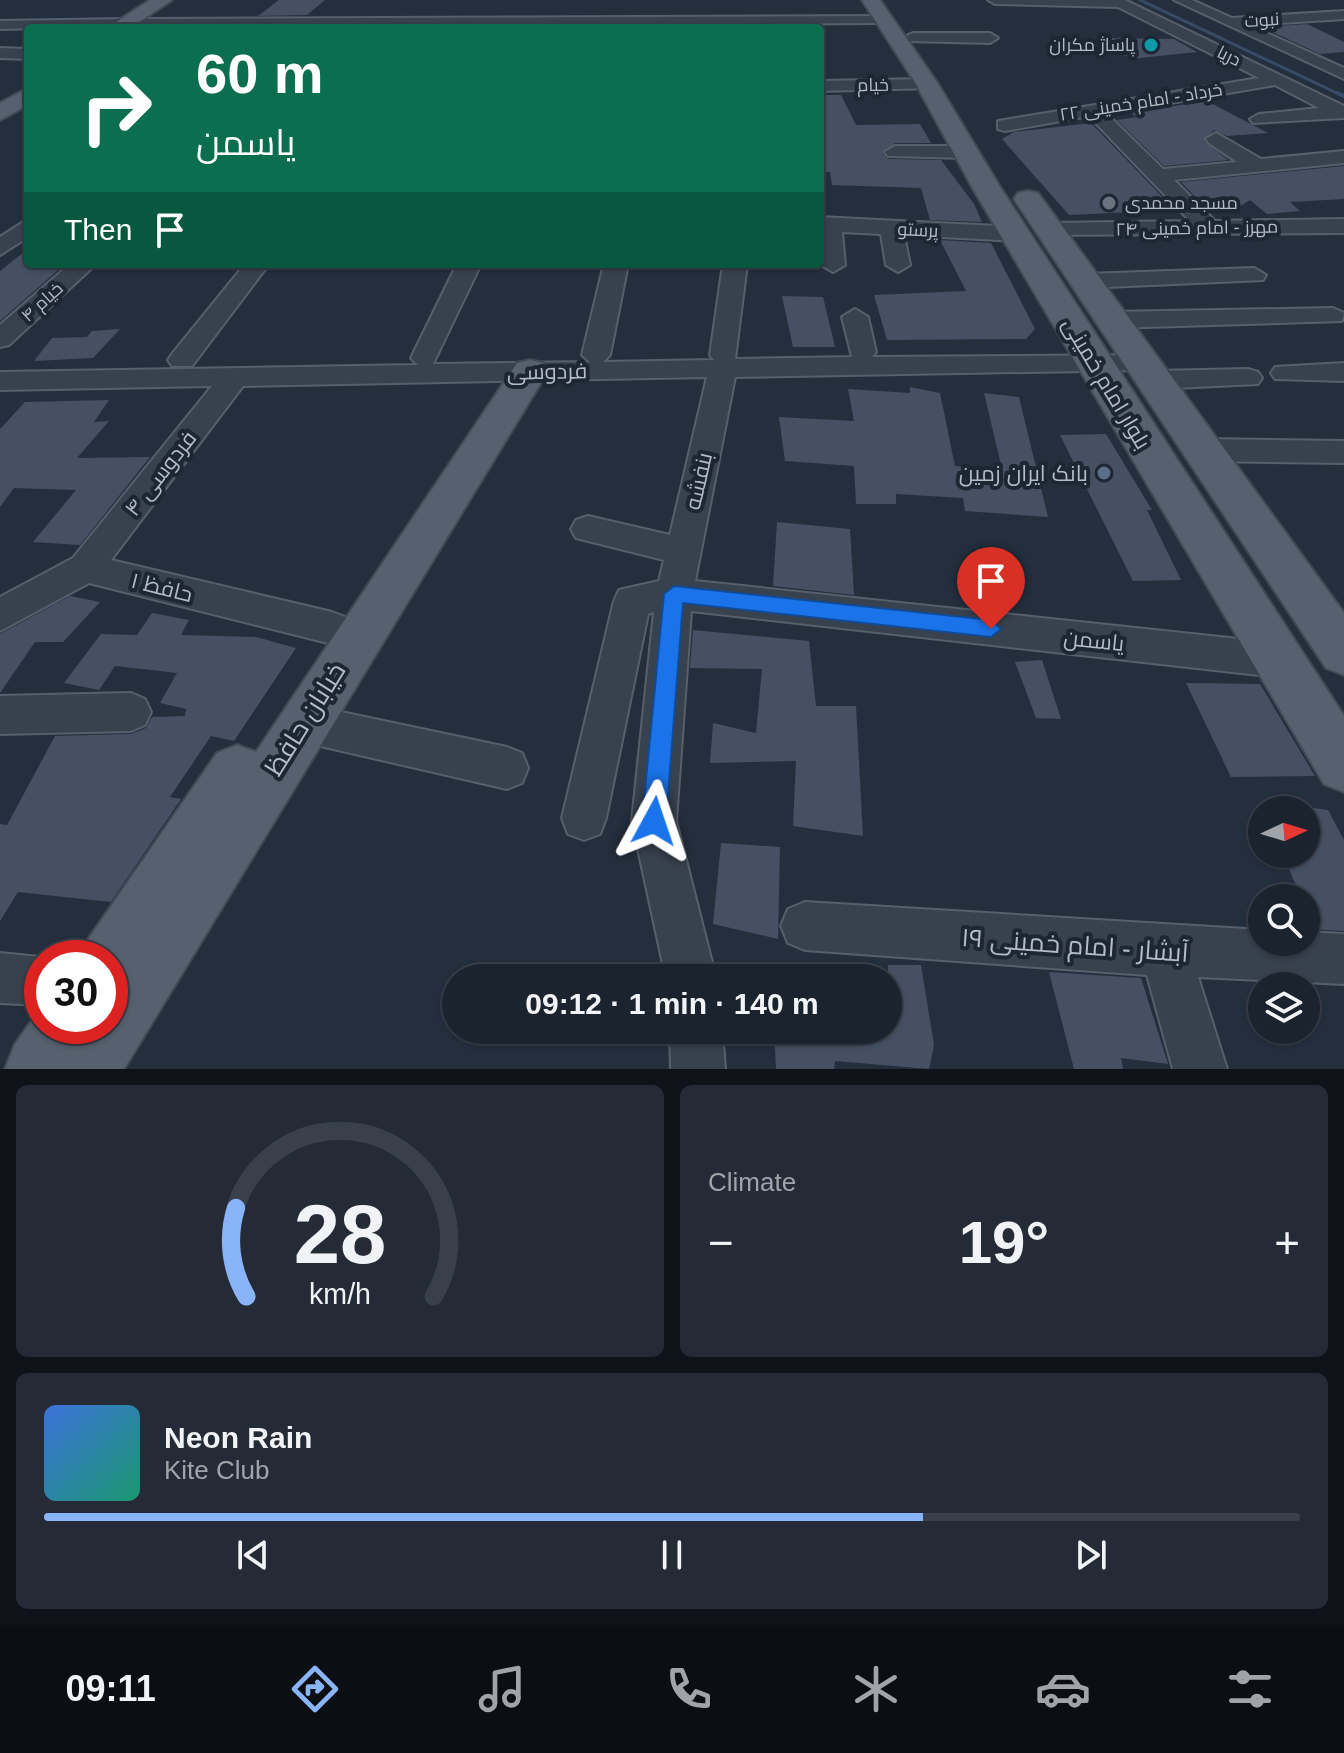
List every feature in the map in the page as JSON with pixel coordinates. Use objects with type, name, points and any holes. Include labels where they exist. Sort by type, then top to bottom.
[{"type":"main road","points":[[133,24],[163,0]]},
{"type":"main road","points":[[135,24],[183,0]]},
{"type":"main road","name":"بلوار امام خمینی","points":[[888,14],[966,152],[1033,232],[1085,281],[1344,653]]},
{"type":"main road","name":"بلوار امام خمینی","points":[[888,14],[1033,232],[1090,355],[1276,660],[1344,765]]},
{"type":"main road","points":[[0,100],[24,94]]},
{"type":"main road","points":[[0,113],[24,95]]},
{"type":"main road","name":"خیابان حافظ","points":[[126,940],[332,628],[518,372]]},
{"type":"main road","name":"خیابان حافظ","points":[[84,1069],[303,723],[518,372]]},
{"type":"main road","points":[[1160,471],[1210,459]]},
{"type":"main road","points":[[40,1069],[57,1044]]},
{"type":"street","points":[[476,24],[491,0]]},
{"type":"street","points":[[805,19],[814,0]]},
{"type":"street","points":[[995,0],[1117,2]]},
{"type":"street","name":"دریا","points":[[1181,0],[1339,69]]},
{"type":"street","name":"دریا","points":[[1117,2],[1342,112]]},
{"type":"street","points":[[1273,6],[1332,33]]},
{"type":"street","points":[[530,24],[805,19],[888,14],[990,38]]},
{"type":"street","name":"نبوت","points":[[1228,22],[1344,15]]},
{"type":"street","points":[[0,25],[23,24]]},
{"type":"street","points":[[0,37],[23,24]]},
{"type":"street","points":[[0,53],[24,54]]},
{"type":"street","name":"خرداد - امام خمینی ۲۲","points":[[1005,125],[1277,80]]},
{"type":"street","name":"خیام","points":[[824,86],[927,84]]},
{"type":"street","points":[[1093,110],[1209,228]]},
{"type":"street","points":[[1259,119],[1342,112]]},
{"type":"street","points":[[1216,139],[1257,166]]},
{"type":"street","points":[[895,152],[966,152]]},
{"type":"street","points":[[1158,176],[1344,157]]},
{"type":"street","points":[[898,265],[900,223]]},
{"type":"street","name":"پرستو","points":[[825,225],[900,223],[1033,232]]},
{"type":"street","points":[[825,225],[833,265]]},
{"type":"street","name":"مهرز - امام خمینی ۲۴","points":[[1033,232],[1344,226]]},
{"type":"street","points":[[1319,227],[1344,249]]},
{"type":"street","points":[[0,248],[24,229]]},
{"type":"street","name":"خیام ۴","points":[[0,339],[80,268]]},
{"type":"street","points":[[182,360],[254,268]]},
{"type":"street","points":[[425,358],[467,268]]},
{"type":"street","points":[[596,355],[615,268]]},
{"type":"street","name":"بنفشه","points":[[688,964],[654,821],[674,594],[723,362],[735,268]]},
{"type":"street","points":[[1085,281],[1254,275]]},
{"type":"street","points":[[1090,355],[1134,352],[1333,316]]},
{"type":"street","points":[[855,317],[862,352]]},
{"type":"street","name":"فردوسی","points":[[0,381],[518,372],[862,352],[1090,355]]},
{"type":"street","points":[[1134,352],[1248,378]]},
{"type":"street","name":"فردوسی","points":[[0,362],[596,355],[723,362],[1090,355]]},
{"type":"street","points":[[1285,373],[1344,372]]},
{"type":"street","name":"فردوسی ۴","points":[[85,568],[235,377]]},
{"type":"street","points":[[1210,459],[1344,452]]},
{"type":"street","points":[[588,529],[682,551]]},
{"type":"street","points":[[0,615],[85,568]]},
{"type":"street","name":"حافظ ۱","points":[[85,568],[332,628]]},
{"type":"street","name":"یاسمن","points":[[584,818],[632,601],[674,594],[1276,660]]},
{"type":"street","points":[[0,715],[131,712]]},
{"type":"street","points":[[303,723],[507,768]]},
{"type":"street","name":"آبشار - امام خمینی ۱۹","points":[[805,926],[1165,951],[1344,959]]},
{"type":"street","points":[[1165,951],[1200,1069]]},
{"type":"street","points":[[0,978],[24,979]]},
{"type":"street","points":[[697,1044],[698,1069]]},
{"type":"building","points":[[279,0],[325,0],[307,15],[258,16]]},
{"type":"building","points":[[1307,24],[1344,42],[1344,52],[1320,54],[1261,27]]},
{"type":"building","name":"پاساژ مکران","points":[[1098,38],[1174,39],[1197,52],[1131,59]]},
{"type":"building","points":[[824,95],[841,95],[856,125],[920,124],[931,143],[895,143],[883,154],[888,159],[941,160],[974,204],[982,222],[930,220],[921,188],[832,185],[830,172],[824,172]]},
{"type":"building","points":[[1207,101],[1268,133],[1227,136],[1214,130],[1204,141],[1228,160],[1164,166],[1117,120],[1137,117],[1130,113]]},
{"type":"building","points":[[1091,123],[1175,210],[1069,215],[1002,139],[1014,132]]},
{"type":"building","points":[[1344,166],[1344,199],[1290,202],[1300,211],[1267,214],[1250,200],[1239,207],[1207,209],[1181,182]]},
{"type":"building","points":[[940,240],[991,243],[1035,329],[1026,339],[887,340],[874,295],[966,291]]},
{"type":"building","points":[[24,252],[24,268],[60,268],[0,321],[0,271]]},
{"type":"building","points":[[782,296],[823,297],[835,347],[793,347]]},
{"type":"building","points":[[120,329],[93,358],[34,361],[52,338],[87,337],[92,331]]},
{"type":"building","points":[[910,387],[940,393],[955,466],[1002,469],[984,393],[1019,397],[1048,517],[965,511],[963,498],[896,494],[896,504],[856,504],[854,466],[785,461],[779,417],[854,421],[848,389],[910,393]]},
{"type":"building","points":[[109,400],[94,422],[109,421],[77,458],[150,457],[80,545],[33,542],[76,490],[14,488],[0,507],[0,429],[25,402]]},
{"type":"building","points":[[1106,434],[1152,510],[1147,510],[1181,580],[1133,581],[1060,435]]},
{"type":"building","points":[[777,522],[850,529],[854,595],[773,586]]},
{"type":"building","points":[[70,596],[100,602],[63,642],[35,642],[0,693],[0,634]]},
{"type":"building","points":[[152,613],[189,620],[181,635],[256,637],[296,648],[234,741],[211,736],[170,797],[181,799],[111,902],[18,892],[0,921],[0,824],[7,825],[55,736],[131,734],[146,728],[152,717],[185,716],[186,709],[160,703],[177,673],[115,666],[99,690],[64,683],[101,634],[137,635]]},
{"type":"building","points":[[693,630],[809,641],[816,706],[856,706],[863,836],[793,826],[796,761],[710,763],[713,723],[756,733],[762,669],[690,668]]},
{"type":"building","points":[[1042,660],[1061,719],[1036,718],[1015,662]]},
{"type":"building","points":[[1186,683],[1260,684],[1315,776],[1231,777]]},
{"type":"building","points":[[1320,809],[1328,810],[1344,840],[1344,931],[1320,930],[1320,884],[1295,884],[1289,868],[1320,868]]},
{"type":"building","points":[[721,843],[780,847],[778,939],[713,924]]},
{"type":"building","points":[[902,965],[921,965],[934,1045],[929,1069],[835,1061],[834,1069],[776,1069],[775,1044],[902,1044]]},
{"type":"building","points":[[1049,972],[1141,978],[1168,1064],[1121,1058],[1123,1069],[1074,1069]]},
{"type":"waterway","points":[[1140,0],[1341,95]]},
{"type":"waterway","points":[[1337,93],[1344,96]]},
{"type":"place","name":"پاساژ مکران","points":[[1151,45]]},
{"type":"place","name":"مسجد محمدی","points":[[1109,203]]},
{"type":"place","name":"بانک ایران زمین","points":[[1104,473]]},
{"type":"route","points":[[654,821],[674,594],[991,629]]}]
